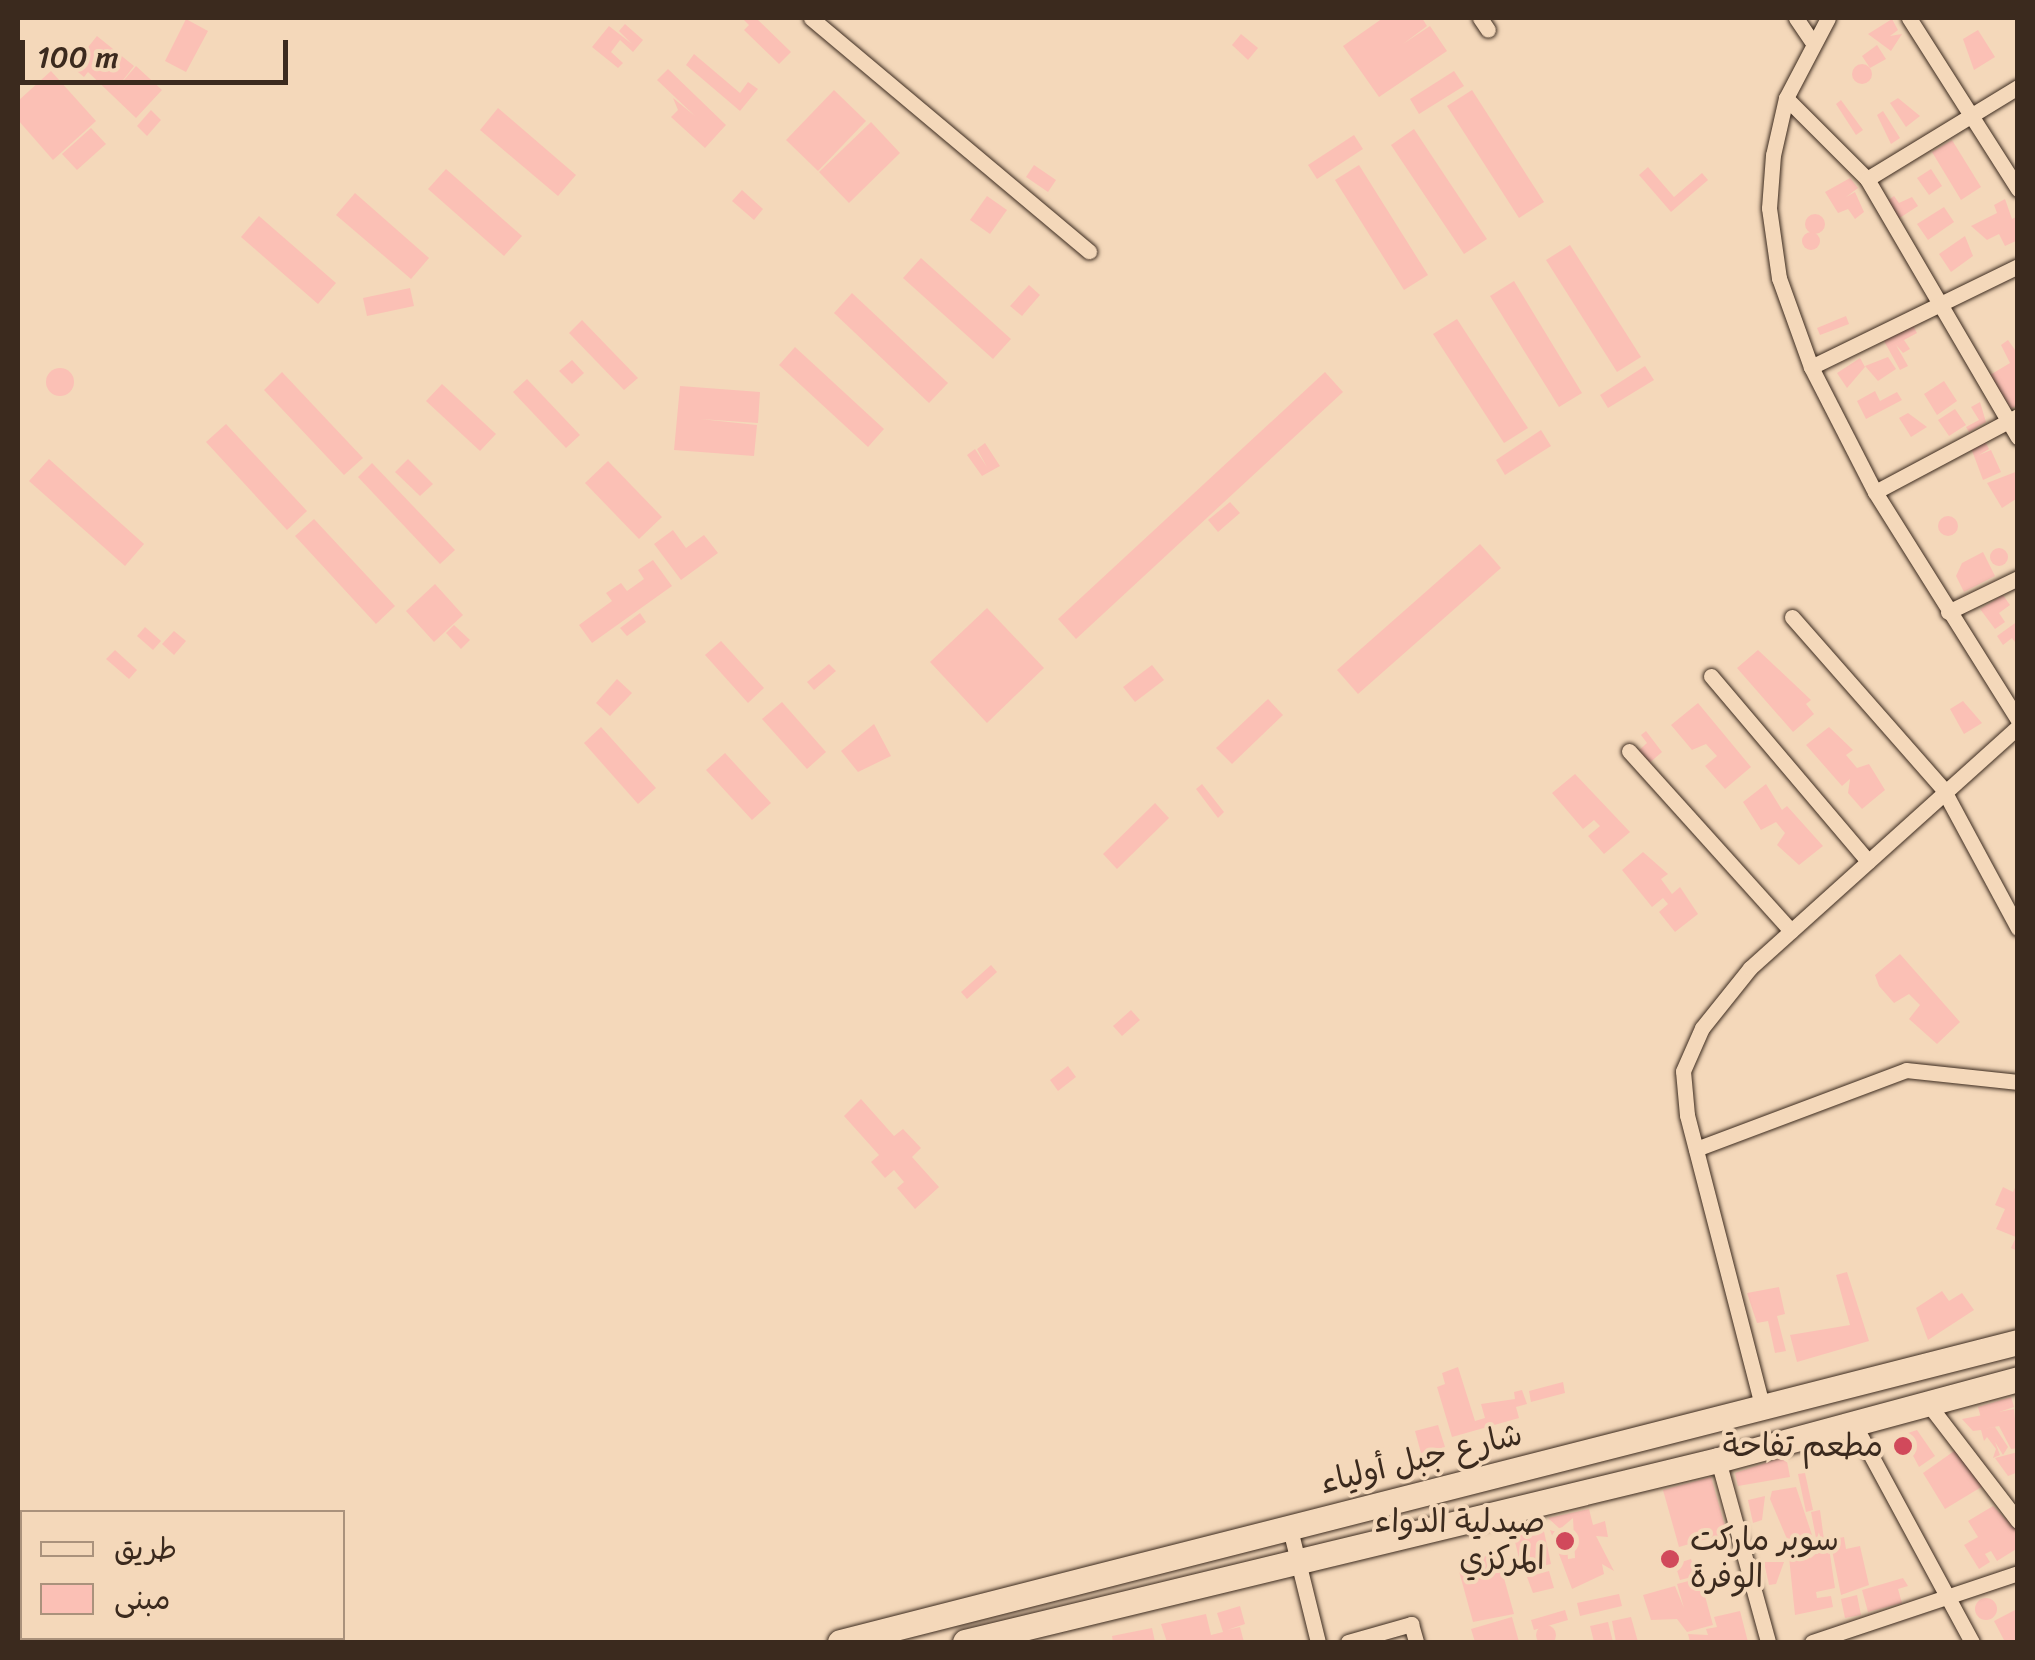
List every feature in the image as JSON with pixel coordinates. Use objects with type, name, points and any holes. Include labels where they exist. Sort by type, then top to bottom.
[{"type":"main road","name":"شارع جبل أولياء","points":[[840,1642],[2018,1342]]},
{"type":"main road","points":[[964,1642],[1718,1460],[2018,1379]]},
{"type":"street","points":[[811,18],[1089,251]]},
{"type":"street","points":[[1796,18],[1811,40]]},
{"type":"street","points":[[1763,1409],[1696,1149],[1683,1071],[1696,1042],[1750,968],[2018,723],[1876,492],[1811,368],[1779,278],[1770,208],[1786,98],[1811,40],[1828,18]]},
{"type":"street","points":[[1909,18],[2018,189]]},
{"type":"street","points":[[1867,179],[2018,87]]},
{"type":"street","points":[[1786,98],[1867,179],[2013,419],[2018,437]]},
{"type":"street","points":[[1811,368],[2018,266]]},
{"type":"street","points":[[1876,492],[2013,419]]},
{"type":"street","points":[[1948,612],[2018,578]]},
{"type":"street","points":[[1792,617],[1943,789],[2018,928]]},
{"type":"street","points":[[1711,676],[1868,861]]},
{"type":"street","points":[[1629,751],[1791,931]]},
{"type":"street","points":[[1696,1149],[1906,1070],[2018,1082]]},
{"type":"street","points":[[1929,1405],[2018,1521]]},
{"type":"street","points":[[1854,1424],[1972,1642]]},
{"type":"street","points":[[1718,1460],[1768,1642]]},
{"type":"street","points":[[1288,1525],[1318,1642]]},
{"type":"street","points":[[1812,1642],[1947,1602],[2018,1573]]},
{"type":"street","points":[[1348,1642],[1411,1624],[1416,1642]]},
{"type":"building","points":[[742,18],[756,18],[791,52],[779,64],[744,30],[749,25]]},
{"type":"building","points":[[1383,18],[1422,18],[1427,26],[1403,44],[1430,26],[1447,51],[1379,97],[1343,46]]},
{"type":"building","points":[[186,19],[208,31],[186,72],[165,61]]},
{"type":"building","points":[[1892,19],[1898,30],[1890,36],[1902,34],[1891,51],[1868,34]]},
{"type":"building","points":[[625,24],[643,40],[633,52],[620,40],[611,52],[623,63],[618,68],[592,47],[609,26],[632,44],[619,31]]},
{"type":"building","points":[[1978,30],[1995,57],[1974,70],[1963,39]]},
{"type":"building","points":[[1241,34],[1258,48],[1248,60],[1232,45]]},
{"type":"building","points":[[97,36],[134,66],[117,88],[136,66],[162,90],[136,118],[88,72],[84,77],[72,67]]},
{"type":"building","points":[[1877,45],[1886,59],[1870,68],[1862,56]]},
{"type":"building","points":[[694,54],[740,93],[748,82],[758,89],[740,111],[686,65]]},
{"type":"building","points":[[1862,64],[1872,74],[1862,84],[1852,74]]},
{"type":"building","points":[[668,69],[726,125],[705,148],[671,117],[678,110],[673,98],[695,116],[657,80]]},
{"type":"building","points":[[51,71],[96,121],[53,160],[18,120],[18,101]]},
{"type":"building","points":[[1454,71],[1464,86],[1419,114],[1410,99]]},
{"type":"building","points":[[834,90],[866,121],[818,171],[786,140]]},
{"type":"building","points":[[1472,90],[1544,202],[1519,218],[1447,106]]},
{"type":"building","points":[[1898,98],[1920,116],[1906,127],[1890,103]]},
{"type":"building","points":[[1841,100],[1863,130],[1856,135],[1836,104]]},
{"type":"building","points":[[498,108],[576,175],[558,196],[480,130]]},
{"type":"building","points":[[151,110],[161,120],[147,136],[137,126]]},
{"type":"building","points":[[1883,111],[1900,138],[1891,144],[1877,115]]},
{"type":"building","points":[[871,122],[900,153],[849,203],[819,172]]},
{"type":"building","points":[[91,128],[106,144],[77,170],[62,154]]},
{"type":"building","points":[[1414,129],[1487,239],[1464,254],[1391,145]]},
{"type":"building","points":[[1354,135],[1363,149],[1317,179],[1308,165]]},
{"type":"building","points":[[1952,140],[1981,187],[1961,200],[1932,152]]},
{"type":"building","points":[[1034,165],[1056,180],[1048,192],[1026,177]]},
{"type":"building","points":[[1359,165],[1428,275],[1404,290],[1335,180]]},
{"type":"building","points":[[1648,167],[1674,197],[1702,173],[1708,180],[1671,212],[1639,175]]},
{"type":"building","points":[[446,169],[522,236],[504,256],[428,189]]},
{"type":"building","points":[[1931,169],[1942,186],[1929,195],[1917,178]]},
{"type":"building","points":[[1850,178],[1858,188],[1846,197],[1855,192],[1864,212],[1855,219],[1848,209],[1838,213],[1825,192]]},
{"type":"building","points":[[742,190],[763,209],[754,220],[732,201]]},
{"type":"building","points":[[355,193],[429,258],[411,279],[336,215]]},
{"type":"building","points":[[987,196],[1007,210],[990,234],[970,220]]},
{"type":"building","points":[[1894,196],[1899,203],[1912,197],[1918,206],[1898,219],[1886,202]]},
{"type":"building","points":[[2005,199],[2012,219],[2018,216],[2018,240],[2005,246],[1999,234],[1987,240],[1971,226],[1997,213],[1994,205]]},
{"type":"building","points":[[1944,207],[1954,222],[1928,240],[1917,224]]},
{"type":"building","points":[[1811,214],[1819,214],[1825,224],[1819,234],[1811,234],[1805,228],[1805,220]]},
{"type":"building","points":[[259,216],[336,283],[318,304],[241,237]]},
{"type":"building","points":[[1811,232],[1820,241],[1811,250],[1802,241]]},
{"type":"building","points":[[1965,236],[1973,256],[1951,272],[1939,254]]},
{"type":"building","points":[[1570,245],[1641,357],[1617,372],[1546,260]]},
{"type":"building","points":[[921,258],[1011,339],[993,359],[903,278]]},
{"type":"building","points":[[1514,281],[1582,393],[1559,407],[1490,296]]},
{"type":"building","points":[[1029,285],[1040,295],[1022,316],[1010,306]]},
{"type":"building","points":[[410,288],[414,306],[367,316],[363,298]]},
{"type":"building","points":[[852,293],[948,383],[929,403],[834,313]]},
{"type":"building","points":[[1846,316],[1849,324],[1820,335],[1817,328]]},
{"type":"building","points":[[1457,319],[1528,428],[1504,443],[1433,334]]},
{"type":"building","points":[[582,320],[638,378],[624,390],[569,333]]},
{"type":"building","points":[[1912,324],[1917,333],[1904,340],[1910,349],[1903,353],[1896,345],[1908,366],[1900,370],[1884,341]]},
{"type":"building","points":[[2008,340],[2018,354],[2018,405],[2011,409],[1990,375],[2010,363],[2001,345]]},
{"type":"building","points":[[795,347],[884,429],[868,447],[779,365]]},
{"type":"building","points":[[1888,357],[1896,369],[1878,381],[1865,366]]},
{"type":"building","points":[[1860,358],[1865,367],[1847,388],[1837,373]]},
{"type":"building","points":[[572,360],[584,373],[572,384],[559,371]]},
{"type":"building","points":[[1645,366],[1654,380],[1608,408],[1600,395]]},
{"type":"building","points":[[60,368],[70,372],[74,382],[70,392],[60,396],[50,392],[46,382],[50,372]]},
{"type":"building","points":[[282,372],[363,458],[344,475],[264,390]]},
{"type":"building","points":[[1325,372],[1343,392],[1076,639],[1058,619]]},
{"type":"building","points":[[527,379],[580,435],[566,448],[513,392]]},
{"type":"building","points":[[1944,381],[1957,401],[1937,415],[1924,394]]},
{"type":"building","points":[[442,384],[496,434],[480,451],[426,401]]},
{"type":"building","points":[[680,386],[760,392],[758,423],[700,419],[757,425],[754,456],[674,450]]},
{"type":"building","points":[[1875,391],[1880,401],[1897,392],[1902,400],[1866,419],[1857,401]]},
{"type":"building","points":[[1980,402],[1986,422],[1969,432],[1966,427],[1979,420],[1971,407]]},
{"type":"building","points":[[1955,409],[1966,425],[1949,436],[1938,420]]},
{"type":"building","points":[[1908,413],[1927,427],[1911,437],[1899,418]]},
{"type":"building","points":[[226,424],[307,511],[287,530],[206,442]]},
{"type":"building","points":[[1541,430],[1551,446],[1505,475],[1496,460]]},
{"type":"building","points":[[1985,441],[1989,449],[1979,455],[1991,450],[2001,472],[1983,480],[1971,448]]},
{"type":"building","points":[[985,443],[1000,466],[982,476],[967,455],[975,449],[987,467],[977,449]]},
{"type":"building","points":[[49,459],[144,544],[125,566],[29,481]]},
{"type":"building","points":[[408,459],[433,484],[420,496],[395,472]]},
{"type":"building","points":[[608,461],[662,517],[639,539],[585,483]]},
{"type":"building","points":[[372,463],[455,550],[440,564],[358,477]]},
{"type":"building","points":[[2018,471],[2016,499],[2002,508],[1987,483]]},
{"type":"building","points":[[1230,502],[1240,513],[1218,532],[1208,520]]},
{"type":"building","points":[[1944,516],[1952,516],[1958,526],[1952,536],[1944,536],[1938,530],[1938,522]]},
{"type":"building","points":[[314,519],[395,606],[376,624],[295,536]]},
{"type":"building","points":[[673,530],[686,548],[704,535],[718,553],[681,580],[654,544]]},
{"type":"building","points":[[1480,544],[1501,568],[1358,694],[1337,670]]},
{"type":"building","points":[[1999,548],[2008,557],[1999,566],[1990,557]]},
{"type":"building","points":[[1983,552],[1995,576],[1964,592],[1956,576],[1962,563]]},
{"type":"building","points":[[653,560],[672,586],[592,643],[579,625],[612,601],[606,593],[621,583],[627,591],[644,579],[638,570]]},
{"type":"building","points":[[435,584],[463,615],[434,642],[406,611]]},
{"type":"building","points":[[2003,595],[2010,605],[1999,613],[2005,622],[1995,629],[1980,609]]},
{"type":"building","points":[[987,608],[1044,668],[987,723],[930,662]]},
{"type":"building","points":[[640,613],[646,622],[627,636],[620,628]]},
{"type":"building","points":[[2018,621],[2018,646],[2012,638],[2003,645],[1997,636]]},
{"type":"building","points":[[454,625],[470,640],[461,649],[446,633]]},
{"type":"building","points":[[145,627],[161,641],[153,650],[137,636]]},
{"type":"building","points":[[174,631],[186,641],[174,655],[162,644]]},
{"type":"building","points":[[721,641],[764,688],[748,703],[705,655]]},
{"type":"building","points":[[115,650],[137,670],[129,679],[106,659]]},
{"type":"building","points":[[1758,650],[1811,700],[1806,704],[1814,714],[1793,732],[1737,668]]},
{"type":"building","points":[[829,664],[836,671],[814,690],[807,682]]},
{"type":"building","points":[[1152,665],[1164,680],[1135,702],[1123,687]]},
{"type":"building","points":[[617,679],[632,693],[610,716],[596,703]]},
{"type":"building","points":[[1268,699],[1283,715],[1232,764],[1216,748]]},
{"type":"building","points":[[1963,701],[1982,723],[1964,734],[1950,709]]},
{"type":"building","points":[[782,702],[826,752],[807,769],[762,719]]},
{"type":"building","points":[[1698,703],[1751,767],[1725,789],[1705,766],[1717,756],[1706,744],[1692,750],[1671,725]]},
{"type":"building","points":[[874,724],[891,756],[858,772],[841,751]]},
{"type":"building","points":[[601,727],[656,788],[638,804],[584,743]]},
{"type":"building","points":[[1829,727],[1853,750],[1846,755],[1857,768],[1869,764],[1885,790],[1862,809],[1848,793],[1850,779],[1842,786],[1806,745]]},
{"type":"building","points":[[1646,731],[1662,752],[1647,765],[1637,752],[1647,743],[1641,735]]},
{"type":"building","points":[[725,753],[771,803],[752,820],[706,770]]},
{"type":"building","points":[[1575,774],[1630,832],[1604,854],[1588,836],[1600,826],[1594,820],[1583,829],[1552,793]]},
{"type":"building","points":[[1202,784],[1224,812],[1218,818],[1196,789]]},
{"type":"building","points":[[1766,784],[1782,810],[1787,806],[1823,846],[1799,865],[1777,845],[1785,833],[1776,822],[1761,830],[1743,802]]},
{"type":"building","points":[[1155,803],[1169,818],[1117,869],[1103,854]]},
{"type":"building","points":[[1643,852],[1668,874],[1661,879],[1672,894],[1680,887],[1698,914],[1675,932],[1659,912],[1668,904],[1663,898],[1652,907],[1622,870]]},
{"type":"building","points":[[1900,954],[1960,1022],[1937,1044],[1909,1019],[1920,1005],[1909,994],[1894,1003],[1879,986],[1875,975]]},
{"type":"building","points":[[991,965],[997,972],[967,999],[961,992]]},
{"type":"building","points":[[1131,1010],[1140,1020],[1122,1036],[1113,1026]]},
{"type":"building","points":[[1068,1066],[1076,1077],[1058,1091],[1050,1080]]},
{"type":"building","points":[[861,1099],[894,1136],[903,1129],[921,1148],[912,1157],[939,1187],[915,1209],[897,1188],[904,1182],[894,1170],[885,1178],[871,1162],[879,1155],[844,1116]]},
{"type":"building","points":[[2018,1181],[2018,1251],[2011,1248],[2016,1237],[1996,1229],[2005,1209],[1995,1205],[2003,1187],[2013,1192]]},
{"type":"building","points":[[1847,1272],[1869,1341],[1797,1362],[1790,1335],[1850,1325],[1836,1275]]},
{"type":"building","points":[[1779,1287],[1785,1314],[1777,1316],[1786,1351],[1775,1353],[1768,1321],[1757,1323],[1747,1293]]},
{"type":"building","points":[[1942,1291],[1949,1301],[1962,1293],[1974,1310],[1928,1340],[1916,1308]]},
{"type":"building","points":[[1458,1367],[1475,1421],[1485,1418],[1481,1404],[1515,1399],[1514,1392],[1522,1390],[1527,1404],[1516,1407],[1519,1418],[1452,1437],[1437,1387],[1445,1384],[1442,1373]]},
{"type":"building","points":[[1563,1382],[1565,1393],[1531,1402],[1529,1391]]},
{"type":"building","points":[[2011,1397],[2014,1407],[1981,1418],[1978,1407]]},
{"type":"building","points":[[2014,1409],[2018,1448],[2011,1449],[1999,1426],[1984,1429],[1995,1427],[2008,1447],[2003,1455],[1995,1442],[2000,1455],[1993,1458],[1996,1449],[1987,1437],[1984,1441],[1981,1430],[1973,1431],[1962,1419]]},
{"type":"building","points":[[1438,1425],[1445,1447],[1421,1453],[1415,1431]]},
{"type":"building","points":[[1917,1430],[1935,1456],[1919,1467],[1902,1435]]},
{"type":"building","points":[[1957,1449],[1983,1486],[1945,1509],[1923,1473]]},
{"type":"building","points":[[2018,1452],[2018,1472],[2008,1476],[1995,1458]]},
{"type":"building","points":[[1786,1456],[1790,1477],[1738,1486],[1735,1473]]},
{"type":"building","points":[[1805,1473],[1813,1510],[1806,1512],[1798,1474]]},
{"type":"building","points":[[1711,1477],[1727,1533],[1679,1547],[1663,1490]]},
{"type":"building","points":[[1796,1487],[1812,1535],[1787,1539],[1770,1499],[1772,1491]]},
{"type":"building","points":[[1765,1496],[1762,1520],[1753,1523],[1748,1500]]},
{"type":"building","points":[[1993,1506],[2018,1531],[2018,1548],[1997,1561],[1991,1551],[1985,1554],[1990,1562],[1979,1569],[1964,1545],[1978,1537],[1968,1521]]},
{"type":"building","points":[[1589,1509],[1593,1525],[1605,1521],[1608,1537],[1596,1536],[1614,1571],[1602,1564],[1604,1574],[1572,1589],[1550,1530],[1566,1535],[1568,1559],[1575,1558],[1573,1518],[1560,1529],[1548,1518]]},
{"type":"building","points":[[1820,1510],[1825,1547],[1807,1550],[1817,1543],[1811,1512]]},
{"type":"building","points":[[1542,1522],[1551,1564],[1522,1571],[1512,1529]]},
{"type":"building","points":[[1844,1537],[1846,1549],[1860,1546],[1869,1585],[1841,1595],[1830,1540]]},
{"type":"building","points":[[1829,1548],[1835,1588],[1816,1592],[1817,1598],[1831,1596],[1833,1607],[1795,1615],[1789,1557]]},
{"type":"building","points":[[1497,1553],[1514,1614],[1473,1622],[1457,1564]]},
{"type":"building","points":[[1691,1559],[1696,1576],[1680,1580],[1675,1564]]},
{"type":"building","points":[[1764,1562],[1784,1562],[1776,1584],[1769,1585]]},
{"type":"building","points":[[1549,1571],[1554,1588],[1533,1593],[1527,1577]]},
{"type":"building","points":[[1700,1578],[1713,1625],[1687,1632],[1677,1619],[1651,1620],[1643,1595],[1675,1586],[1684,1608],[1677,1584]]},
{"type":"building","points":[[1903,1578],[1908,1586],[1898,1589],[1902,1603],[1868,1612],[1862,1590]]},
{"type":"building","points":[[1619,1594],[1622,1606],[1580,1616],[1577,1603]]},
{"type":"building","points":[[1857,1595],[1861,1615],[1845,1618],[1841,1599]]},
{"type":"building","points":[[1986,1598],[1994,1601],[1994,1617],[1986,1620],[1978,1617],[1975,1609],[1978,1601]]},
{"type":"building","points":[[1240,1606],[1245,1624],[1227,1630],[1240,1627],[1244,1642],[1167,1642],[1161,1624],[1206,1614],[1211,1635],[1223,1632],[1217,1613]]},
{"type":"building","points":[[1565,1610],[1568,1620],[1534,1630],[1531,1620]]},
{"type":"building","points":[[2015,1610],[2018,1642],[2005,1642],[1994,1621]]},
{"type":"building","points":[[1740,1611],[1748,1642],[1690,1642],[1688,1634],[1708,1635],[1706,1629],[1717,1627],[1714,1617]]},
{"type":"building","points":[[1512,1617],[1519,1642],[1475,1642],[1471,1629]]},
{"type":"building","points":[[1631,1617],[1638,1642],[1616,1642],[1612,1621]]},
{"type":"building","points":[[1608,1622],[1613,1642],[1594,1642],[1590,1626]]},
{"type":"building","points":[[1546,1625],[1556,1635],[1546,1645],[1536,1635]]},
{"type":"building","points":[[1152,1628],[1155,1642],[1113,1642],[1112,1636]]},
{"type":"place","name":"مطعم تفاحة","points":[[1903,1446]]},
{"type":"place","name":"صيدلية الدواء المركزي","points":[[1565,1541]]},
{"type":"place","name":"سوبر ماركت الوفرة","points":[[1670,1559]]}]
